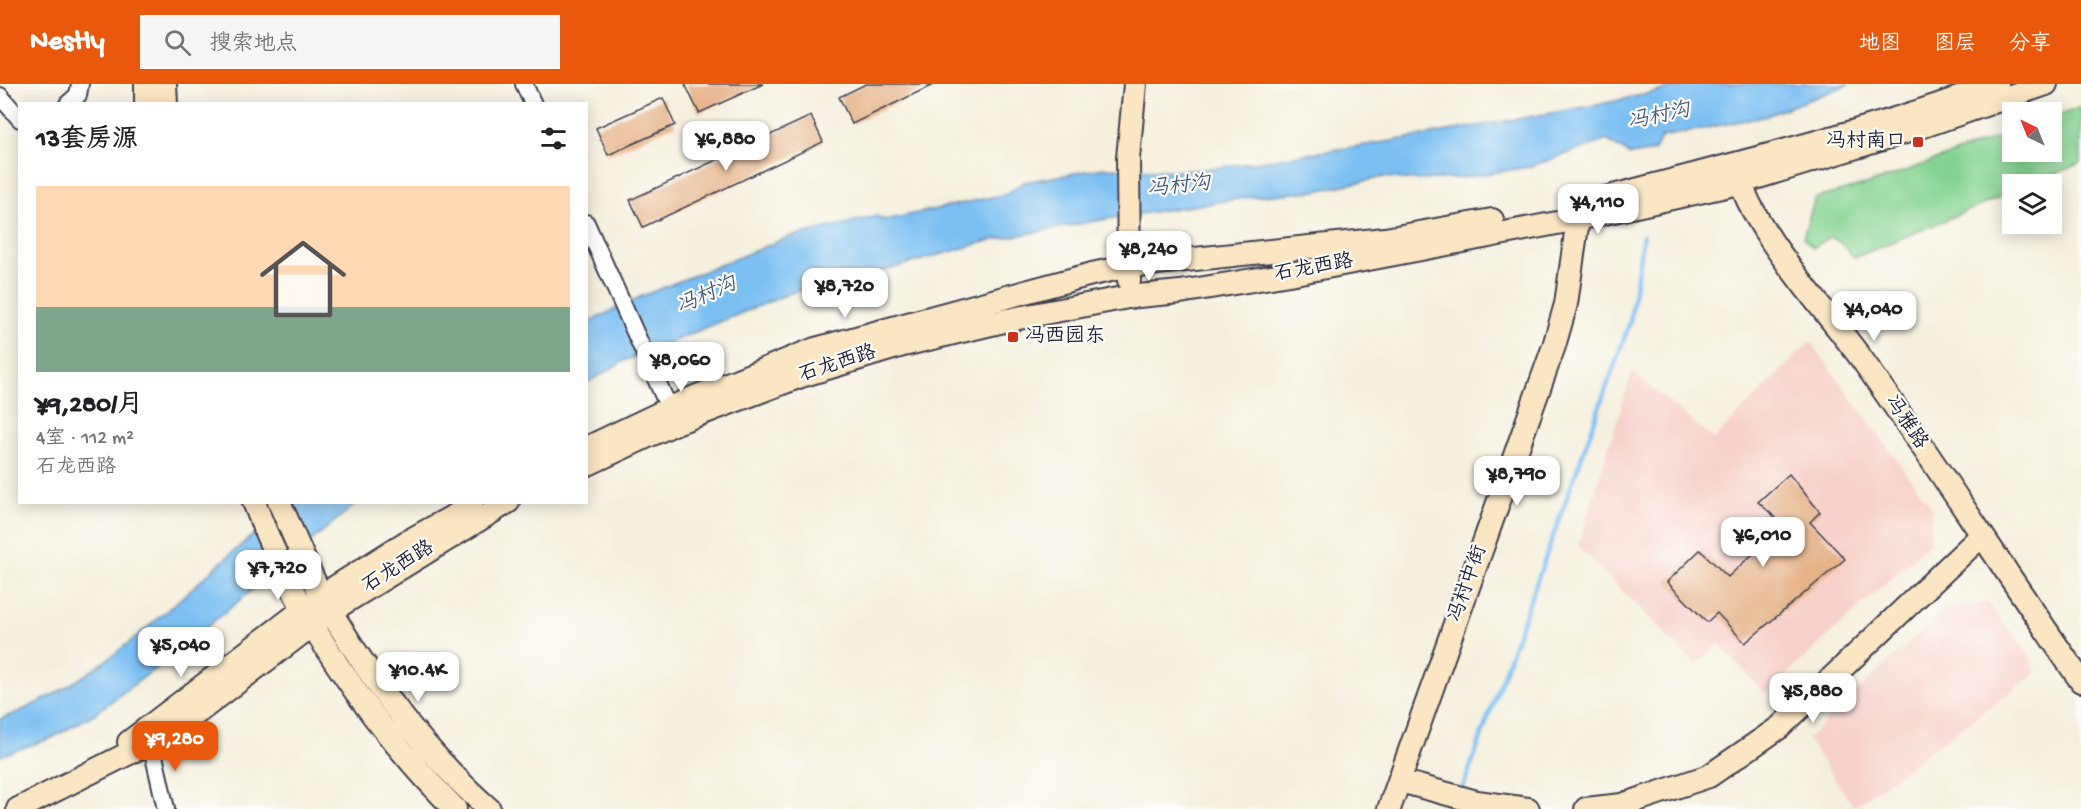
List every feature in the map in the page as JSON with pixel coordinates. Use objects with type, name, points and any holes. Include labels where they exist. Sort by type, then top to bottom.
[{"type":"main road","points":[[146,84],[146,102]]},
{"type":"main road","points":[[165,84],[166,102]]},
{"type":"main road","points":[[1128,297],[1130,226],[1128,158],[1135,84]]},
{"type":"main road","name":"石龙西路","points":[[588,464],[673,416],[815,349],[1092,274],[1129,266],[1397,237],[1738,173],[1997,84]]},
{"type":"main road","name":"石龙西路","points":[[588,447],[673,416],[903,345],[1008,320],[1128,297],[1295,273],[1578,219],[1738,173],[1912,130],[2046,84]]},
{"type":"main road","name":"冯雅路","points":[[1738,173],[1746,200],[1779,249],[1863,361],[2081,681]]},
{"type":"main road","name":"冯村中街","points":[[1389,809],[1554,346],[1566,304],[1578,219]]},
{"type":"main road","points":[[280,504],[305,556],[317,610],[387,732],[455,809]]},
{"type":"main road","name":"石龙西路","points":[[83,778],[317,610],[405,543],[474,504]]},
{"type":"main road","name":"石龙西路","points":[[18,809],[173,731],[317,610],[504,504]]},
{"type":"main road","points":[[255,506],[287,575],[444,765],[489,809]]},
{"type":"main road","points":[[1586,809],[1622,805],[1709,776],[1772,733],[1982,535]]},
{"type":"main road","points":[[1400,781],[1477,802],[1528,809]]},
{"type":"street","points":[[70,102],[78,95],[80,84]]},
{"type":"street","points":[[524,84],[532,102]]},
{"type":"street","points":[[0,96],[18,117]]},
{"type":"street","points":[[588,227],[673,416]]},
{"type":"street","points":[[151,743],[166,809]]},
{"type":"shaded area","points":[[1810,341],[1932,508],[1930,543],[1765,694],[1719,644],[1696,665],[1578,546],[1632,372],[1714,439]]},
{"type":"shaded area","points":[[1987,603],[2029,654],[2036,673],[1854,807],[1807,739],[1948,606]]},
{"type":"green space","points":[[2081,107],[2081,163],[2054,174],[2002,174],[2002,197],[1854,258],[1840,242],[1830,237],[1813,248],[1803,237],[1815,198],[1869,184],[2002,136],[2002,162],[2062,162],[2062,114]]},
{"type":"water","name":"冯村沟","points":[[1690,84],[1850,84],[1766,116],[1662,137],[1654,151],[1630,155],[1607,140],[1529,167],[1460,178],[1414,180],[1384,177],[1316,191],[1250,197],[1107,219],[988,241],[876,273],[793,292],[624,361],[588,382],[588,323],[642,296],[789,237],[877,216],[885,220],[1006,194],[1024,182],[1104,168],[1180,171],[1222,167],[1392,141],[1602,104]]},
{"type":"water","points":[[292,504],[356,504],[167,660],[94,714],[52,738],[0,756],[0,719],[42,700],[82,677],[119,651],[257,531]]},
{"type":"building","points":[[685,84],[763,84],[699,113]]},
{"type":"building","points":[[866,84],[935,84],[852,124],[839,97]]},
{"type":"building","points":[[663,98],[675,125],[608,155],[596,128]]},
{"type":"building","points":[[811,116],[823,142],[643,227],[630,200]]},
{"type":"building","points":[[1789,474],[1820,512],[1810,522],[1845,559],[1745,643],[1717,613],[1707,622],[1667,582],[1700,550],[1728,577],[1784,525],[1758,502]]},
{"type":"waterway","points":[[1462,790],[1630,322],[1643,236]]},
{"type":"place","name":"冯村南口","points":[[1918,142]]},
{"type":"place","name":"冯西园东","points":[[1013,337]]}]
